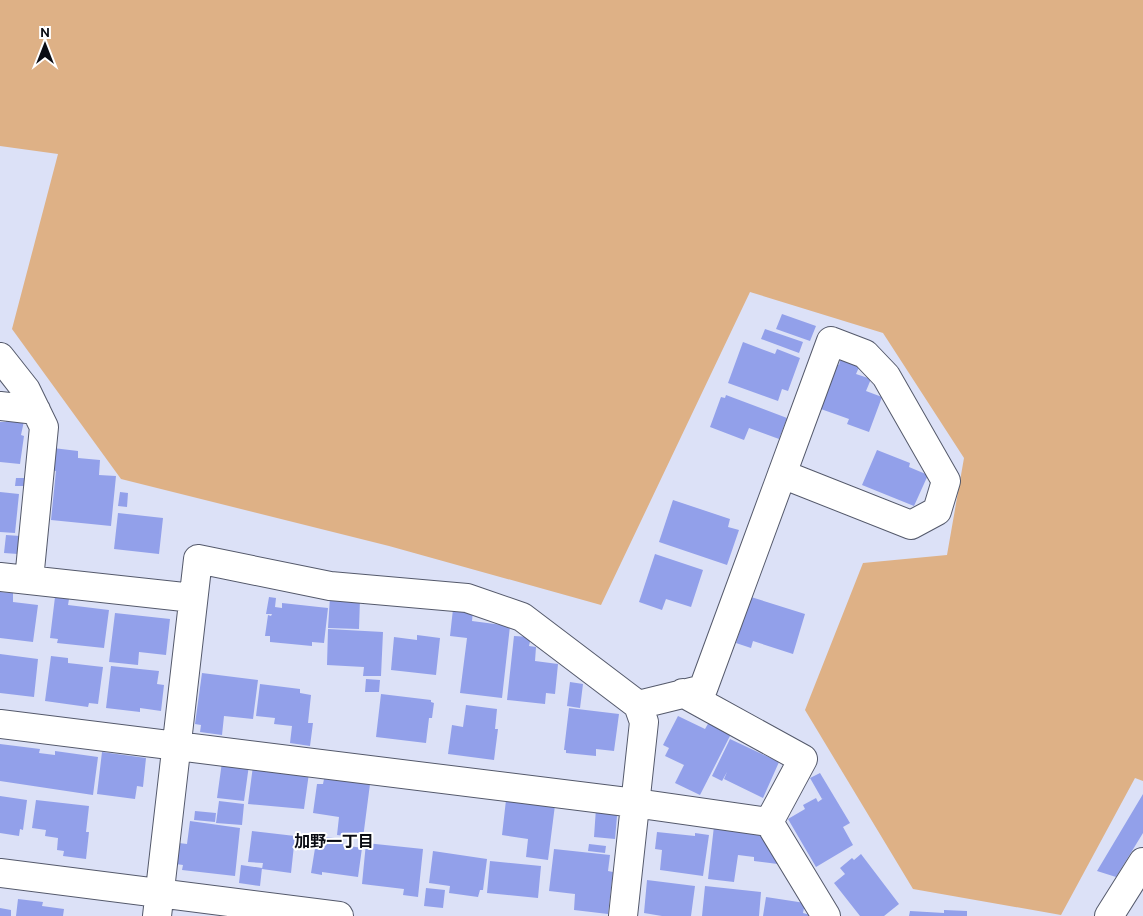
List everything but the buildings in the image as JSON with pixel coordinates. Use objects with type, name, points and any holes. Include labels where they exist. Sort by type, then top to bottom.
[{"type":"street","points":[[638,705],[703,689],[782,474],[831,341],[865,354],[886,376],[946,481],[937,511],[911,525],[782,474]]},
{"type":"street","points":[[0,357],[26,390],[44,427],[29,580]]},
{"type":"street","points":[[0,406],[36,410]]},
{"type":"street","points":[[158,905],[198,559],[330,586],[468,598],[522,617],[638,705],[644,722],[623,916]]},
{"type":"street","points":[[0,577],[193,598]]},
{"type":"street","points":[[683,693],[803,759],[769,822]]},
{"type":"street","points":[[0,724],[635,803],[769,822]]},
{"type":"street","points":[[769,822],[826,916]]},
{"type":"street","points":[[1109,916],[1143,862]]},
{"type":"street","points":[[0,874],[158,905],[339,916]]},
{"type":"shaded area","points":[[0,0],[1143,0],[1143,781],[1135,778],[1061,915],[913,889],[805,710],[863,563],[947,555],[964,458],[883,333],[750,292],[601,605],[389,546],[121,479],[12,329],[58,154],[0,146]]},
{"type":"district","name":"加野一丁目","points":[[334,841]]}]
